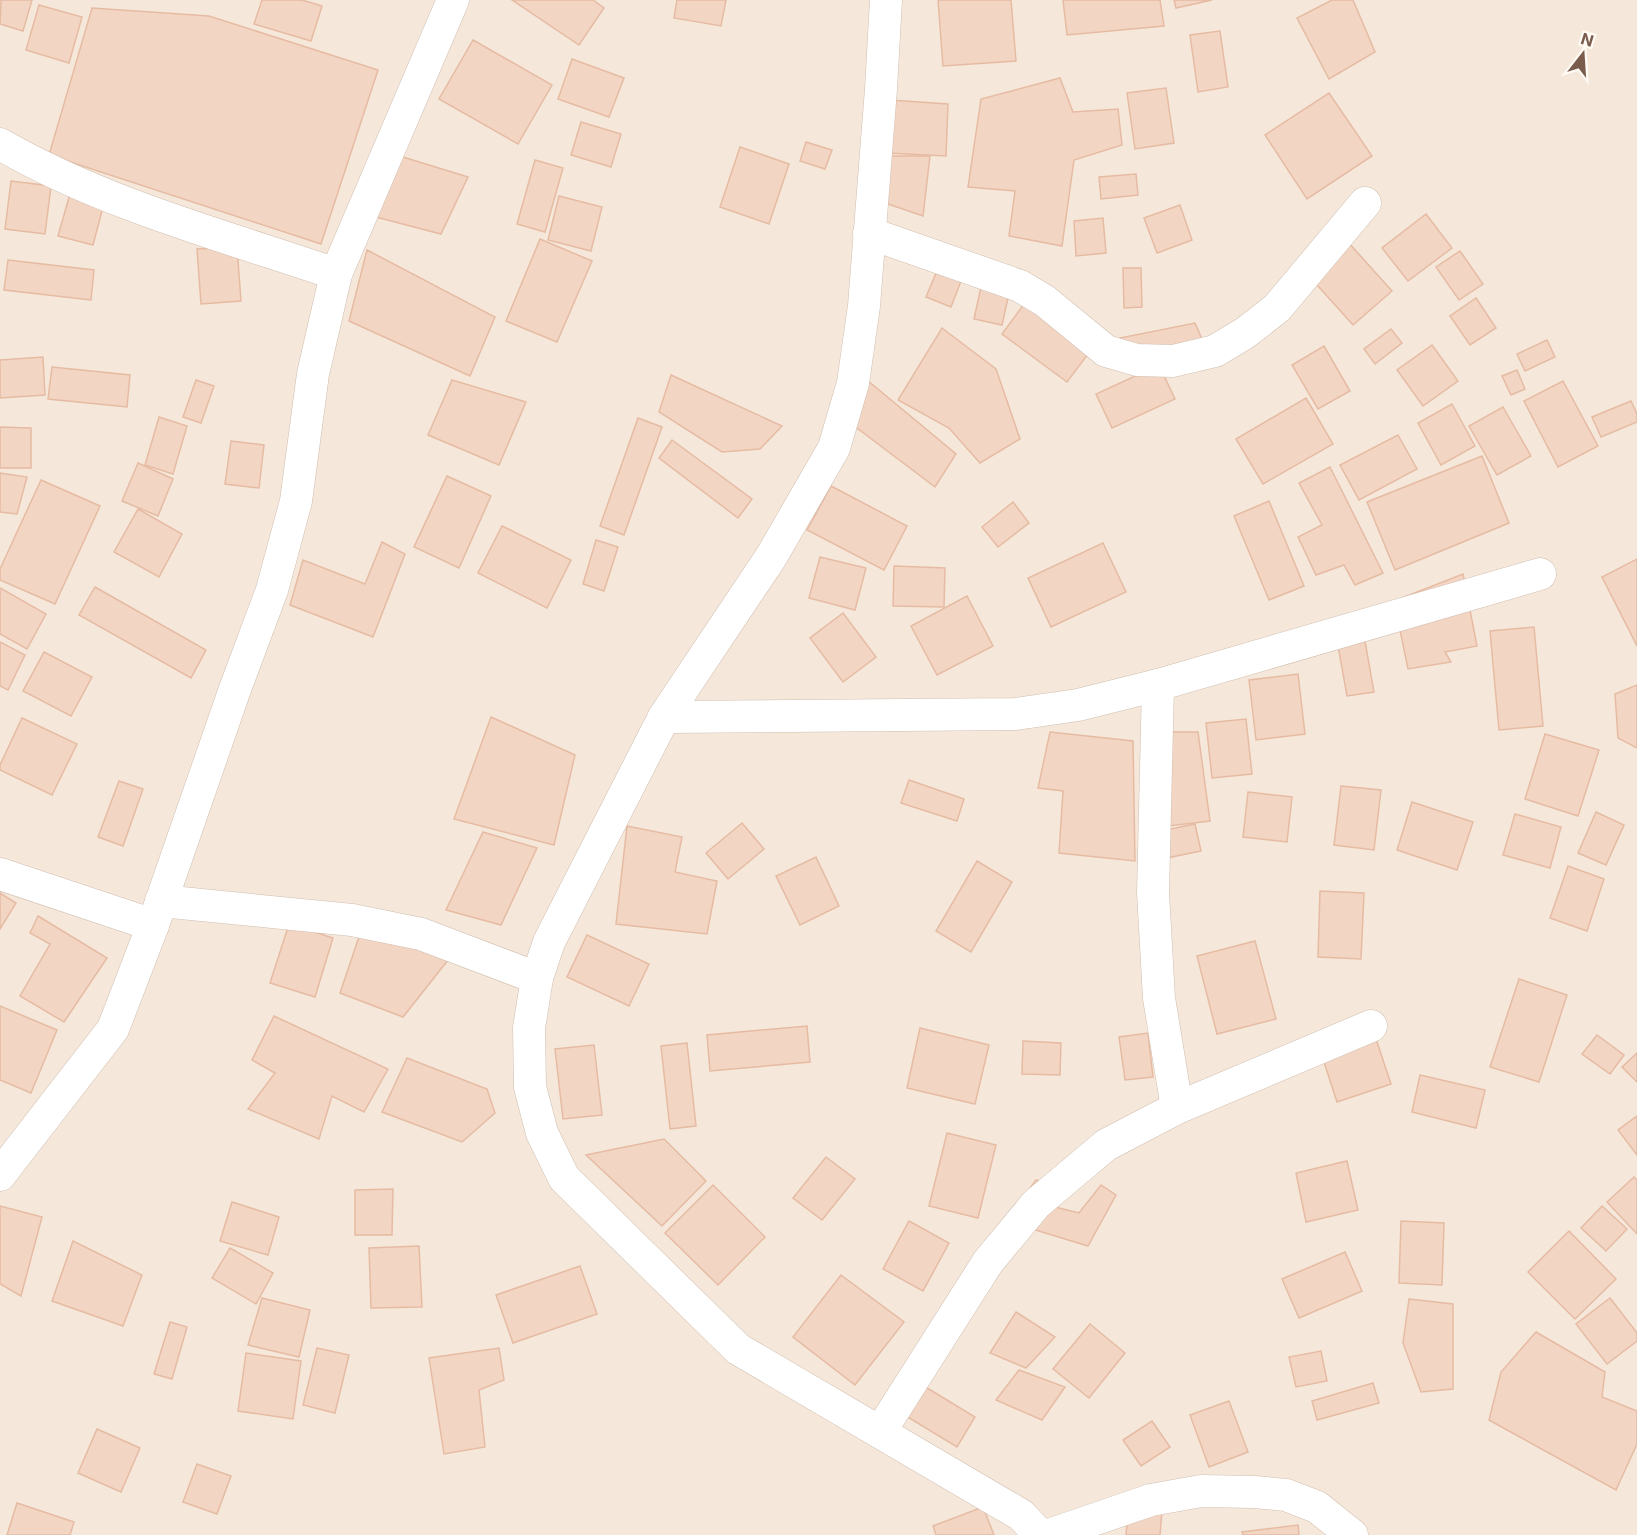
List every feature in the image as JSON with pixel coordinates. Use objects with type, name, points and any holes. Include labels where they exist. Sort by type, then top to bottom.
[{"type":"street","points":[[3,1168],[113,1029],[157,913],[235,688],[272,590],[296,501],[313,374],[336,273],[453,0]]},
{"type":"street","points":[[886,0],[864,306],[853,383],[834,448],[771,557],[664,717],[549,942],[537,978],[529,1028],[530,1087],[542,1133],[564,1178],[738,1349],[1021,1515],[1040,1535]]},
{"type":"street","points":[[0,144],[41,168],[99,194],[336,273]]},
{"type":"street","points":[[869,233],[1020,286],[1045,301],[1106,351],[1137,360],[1173,361],[1215,351],[1245,333],[1277,308],[1365,203]]},
{"type":"street","points":[[664,717],[1016,714],[1078,705],[1158,685],[1540,574]]},
{"type":"street","points":[[1158,685],[1153,893],[1159,998],[1177,1108]]},
{"type":"street","points":[[0,874],[157,913],[352,920],[421,934],[537,978]]},
{"type":"street","points":[[880,1432],[988,1263],[1036,1204],[1106,1145],[1177,1108],[1371,1026]]},
{"type":"street","points":[[1049,1535],[1151,1500],[1201,1491],[1254,1492],[1286,1496],[1317,1507],[1352,1535]]},
{"type":"shaded area","points":[[0,0],[1637,0],[1637,1535],[0,1535]]},
{"type":"building","points":[[1,0],[32,0],[23,31],[0,24]]},
{"type":"building","points":[[262,0],[302,0],[322,6],[311,41],[254,24]]},
{"type":"building","points":[[512,0],[593,0],[604,8],[579,45]]},
{"type":"building","points":[[677,0],[726,0],[721,26],[674,18]]},
{"type":"building","points":[[938,0],[1011,0],[1016,61],[943,66]]},
{"type":"building","points":[[1063,0],[1160,0],[1164,26],[1067,35]]},
{"type":"building","points":[[1174,0],[1212,0],[1176,8]]},
{"type":"building","points":[[1332,0],[1353,0],[1375,52],[1329,79],[1297,18]]},
{"type":"building","points":[[39,5],[82,17],[69,63],[26,50]]},
{"type":"building","points":[[92,8],[209,16],[378,70],[321,244],[49,155]]},
{"type":"building","points":[[1220,31],[1228,87],[1198,92],[1190,35]]},
{"type":"building","points":[[473,40],[552,85],[518,144],[439,99]]},
{"type":"building","points":[[572,59],[624,78],[609,117],[558,99]]},
{"type":"building","points":[[1060,78],[1073,112],[1118,109],[1122,145],[1074,160],[1062,246],[1009,236],[1015,191],[968,187],[981,99]]},
{"type":"building","points":[[1166,88],[1174,143],[1135,149],[1127,93]]},
{"type":"building","points":[[1329,93],[1372,156],[1307,199],[1265,135]]},
{"type":"building","points":[[890,100],[948,104],[946,156],[887,153]]},
{"type":"building","points":[[581,122],[621,134],[611,167],[571,155]]},
{"type":"building","points":[[806,142],[832,150],[825,169],[800,161]]},
{"type":"building","points":[[740,147],[789,164],[769,224],[720,207]]},
{"type":"building","points":[[390,153],[468,177],[441,234],[368,215]]},
{"type":"building","points":[[887,156],[930,156],[923,216],[882,202]]},
{"type":"building","points":[[535,160],[563,168],[545,232],[517,224]]},
{"type":"building","points":[[1136,174],[1138,195],[1101,199],[1099,177]]},
{"type":"building","points":[[11,181],[51,186],[45,234],[5,229]]},
{"type":"building","points":[[70,194],[104,203],[93,245],[58,236]]},
{"type":"building","points":[[559,196],[602,207],[591,251],[548,240]]},
{"type":"building","points":[[1180,205],[1192,240],[1157,253],[1144,218]]},
{"type":"building","points":[[1426,214],[1452,248],[1408,281],[1382,248]]},
{"type":"building","points":[[1103,218],[1106,253],[1076,256],[1074,221]]},
{"type":"building","points":[[540,239],[592,261],[557,342],[506,321]]},
{"type":"building","points":[[1348,242],[1392,291],[1353,325],[1309,276]]},
{"type":"building","points":[[237,247],[241,301],[201,304],[197,249]]},
{"type":"building","points":[[367,250],[495,317],[470,376],[349,321]]},
{"type":"building","points":[[1460,251],[1483,284],[1459,300],[1436,267]]},
{"type":"building","points":[[8,260],[94,270],[91,300],[4,290]]},
{"type":"building","points":[[1123,268],[1141,268],[1142,307],[1124,308]]},
{"type":"building","points":[[937,271],[961,281],[951,307],[926,297]]},
{"type":"building","points":[[983,278],[1011,284],[1002,325],[974,319]]},
{"type":"building","points":[[1038,285],[1104,333],[1067,382],[1002,334]]},
{"type":"building","points":[[1476,298],[1496,328],[1470,345],[1450,316]]},
{"type":"building","points":[[1195,323],[1205,346],[1130,370],[1120,338]]},
{"type":"building","points":[[942,328],[996,369],[1020,439],[980,463],[949,428],[898,400]]},
{"type":"building","points":[[1391,329],[1402,343],[1375,364],[1364,349]]},
{"type":"building","points":[[1547,340],[1555,357],[1525,371],[1517,354]]},
{"type":"building","points":[[1432,345],[1458,381],[1423,406],[1397,370]]},
{"type":"building","points":[[1324,346],[1350,391],[1318,409],[1292,365]]},
{"type":"building","points":[[43,357],[45,395],[0,398],[0,360]]},
{"type":"building","points":[[1159,365],[1175,399],[1112,428],[1096,394]]},
{"type":"building","points":[[52,367],[130,375],[127,407],[48,399]]},
{"type":"building","points":[[1517,370],[1525,389],[1511,395],[1502,376]]},
{"type":"building","points":[[671,375],[782,426],[760,449],[722,452],[659,412]]},
{"type":"building","points":[[196,380],[214,386],[201,423],[183,417]]},
{"type":"building","points":[[452,380],[526,402],[499,465],[428,435]]},
{"type":"building","points":[[867,380],[956,454],[935,487],[849,422]]},
{"type":"building","points":[[1563,381],[1598,446],[1558,467],[1524,401]]},
{"type":"building","points":[[1306,398],[1333,444],[1263,484],[1236,439]]},
{"type":"building","points":[[1631,401],[1637,414],[1637,422],[1601,437],[1592,417]]},
{"type":"building","points":[[1452,404],[1475,446],[1441,465],[1418,423]]},
{"type":"building","points":[[1503,407],[1531,456],[1497,475],[1469,426]]},
{"type":"building","points":[[159,417],[187,426],[173,474],[145,465]]},
{"type":"building","points":[[638,418],[662,427],[624,535],[600,526]]},
{"type":"building","points":[[0,427],[31,428],[31,468],[0,468]]},
{"type":"building","points":[[1398,435],[1417,469],[1359,500],[1340,465]]},
{"type":"building","points":[[672,440],[752,499],[738,518],[659,458]]},
{"type":"building","points":[[231,441],[264,445],[259,488],[225,484]]},
{"type":"building","points":[[1482,456],[1509,523],[1395,570],[1367,502]]},
{"type":"building","points":[[138,463],[173,479],[158,516],[122,501]]},
{"type":"building","points":[[1330,467],[1383,573],[1355,585],[1344,565],[1316,575],[1298,537],[1322,525],[1299,483]]},
{"type":"building","points":[[0,473],[27,477],[17,514],[0,512]]},
{"type":"building","points":[[447,476],[491,496],[459,568],[414,547]]},
{"type":"building","points":[[41,480],[100,506],[55,604],[0,580],[0,569]]},
{"type":"building","points":[[831,486],[907,526],[884,570],[807,530]]},
{"type":"building","points":[[1269,501],[1304,586],[1269,600],[1234,516]]},
{"type":"building","points":[[1013,502],[1029,523],[998,547],[982,527]]},
{"type":"building","points":[[138,509],[182,534],[159,577],[114,552]]},
{"type":"building","points":[[502,526],[571,560],[547,608],[478,573]]},
{"type":"building","points":[[596,540],[618,547],[604,591],[583,584]]},
{"type":"building","points":[[382,542],[405,554],[373,637],[290,605],[303,560],[365,584]]},
{"type":"building","points":[[1103,543],[1126,592],[1051,627],[1028,578]]},
{"type":"building","points":[[820,557],[866,568],[855,610],[809,598]]},
{"type":"building","points":[[1637,559],[1637,646],[1602,577]]},
{"type":"building","points":[[894,566],[945,568],[944,607],[893,606]]},
{"type":"building","points":[[1463,574],[1477,646],[1445,652],[1451,662],[1408,669],[1394,601]]},
{"type":"building","points":[[95,587],[206,650],[191,678],[79,615]]},
{"type":"building","points":[[0,588],[46,614],[27,649],[0,634]]},
{"type":"building","points":[[967,596],[993,646],[937,675],[911,626]]},
{"type":"building","points":[[843,613],[876,657],[843,682],[810,638]]},
{"type":"building","points":[[1360,613],[1374,692],[1347,696],[1333,618]]},
{"type":"building","points":[[1534,627],[1543,726],[1499,730],[1490,631]]},
{"type":"building","points":[[0,642],[25,655],[8,690],[0,686]]},
{"type":"building","points":[[44,652],[92,677],[71,716],[23,691]]},
{"type":"building","points":[[1298,674],[1305,734],[1256,740],[1249,680]]},
{"type":"building","points":[[1637,685],[1637,748],[1618,738],[1615,694]]},
{"type":"building","points":[[491,717],[575,755],[554,845],[454,819]]},
{"type":"building","points":[[22,718],[77,744],[52,795],[0,770],[0,765]]},
{"type":"building","points":[[1246,719],[1252,774],[1212,778],[1206,723]]},
{"type":"building","points":[[1050,732],[1133,741],[1135,861],[1059,853],[1063,791],[1038,788]]},
{"type":"building","points":[[1151,732],[1198,732],[1210,821],[1160,827]]},
{"type":"building","points":[[1545,734],[1599,750],[1578,816],[1525,799]]},
{"type":"building","points":[[909,780],[964,799],[957,821],[901,803]]},
{"type":"building","points":[[119,781],[143,789],[123,846],[98,837]]},
{"type":"building","points":[[1341,786],[1381,790],[1374,850],[1334,845]]},
{"type":"building","points":[[1248,792],[1292,797],[1287,842],[1243,837]]},
{"type":"building","points":[[1412,802],[1473,822],[1457,870],[1397,850]]},
{"type":"building","points":[[1596,812],[1624,825],[1606,865],[1578,853]]},
{"type":"building","points":[[1515,814],[1561,827],[1550,868],[1503,855]]},
{"type":"building","points":[[742,823],[764,849],[728,879],[706,853]]},
{"type":"building","points":[[1195,824],[1201,851],[1162,859],[1156,832]]},
{"type":"building","points":[[627,826],[682,837],[675,872],[717,881],[707,934],[616,924]]},
{"type":"building","points":[[483,832],[537,848],[501,925],[446,910]]},
{"type":"building","points":[[816,857],[839,906],[800,925],[776,876]]},
{"type":"building","points":[[977,861],[1012,882],[971,952],[936,931]]},
{"type":"building","points":[[1568,866],[1604,879],[1587,931],[1550,918]]},
{"type":"building","points":[[1320,891],[1364,893],[1361,959],[1318,957]]},
{"type":"building","points":[[0,893],[16,903],[0,929]]},
{"type":"building","points":[[38,916],[107,958],[64,1022],[20,996],[50,944],[30,933]]},
{"type":"building","points":[[289,924],[333,938],[315,997],[270,983]]},
{"type":"building","points":[[363,925],[452,955],[403,1017],[340,993]]},
{"type":"building","points":[[587,935],[649,964],[629,1006],[567,977]]},
{"type":"building","points":[[1255,941],[1276,1019],[1217,1034],[1197,956]]},
{"type":"building","points":[[1519,979],[1567,995],[1539,1082],[1490,1067]]},
{"type":"building","points":[[0,1006],[57,1030],[31,1093],[0,1080]]},
{"type":"building","points":[[274,1016],[388,1069],[364,1112],[332,1096],[319,1139],[248,1109],[275,1073],[252,1060]]},
{"type":"building","points":[[807,1026],[810,1062],[710,1071],[707,1035]]},
{"type":"building","points":[[920,1028],[989,1045],[975,1104],[907,1088]]},
{"type":"building","points":[[1148,1033],[1153,1077],[1125,1080],[1119,1037]]},
{"type":"building","points":[[1374,1033],[1391,1084],[1337,1102],[1320,1050]]},
{"type":"building","points":[[1597,1035],[1624,1055],[1610,1074],[1582,1054]]},
{"type":"building","points":[[1023,1041],[1061,1043],[1060,1075],[1022,1074]]},
{"type":"building","points":[[687,1043],[696,1126],[670,1129],[661,1046]]},
{"type":"building","points":[[594,1045],[602,1115],[563,1119],[555,1049]]},
{"type":"building","points":[[1637,1053],[1637,1082],[1622,1067]]},
{"type":"building","points":[[407,1058],[487,1089],[495,1113],[462,1142],[382,1112]]},
{"type":"building","points":[[1420,1075],[1485,1090],[1476,1128],[1412,1112]]},
{"type":"building","points":[[1637,1116],[1637,1155],[1618,1130]]},
{"type":"building","points":[[947,1133],[996,1145],[978,1218],[929,1206]]},
{"type":"building","points":[[664,1139],[706,1181],[662,1226],[586,1155]]},
{"type":"building","points":[[826,1157],[855,1179],[822,1220],[793,1198]]},
{"type":"building","points":[[1347,1161],[1358,1210],[1306,1222],[1296,1173]]},
{"type":"building","points":[[1634,1177],[1637,1180],[1637,1234],[1607,1202]]},
{"type":"building","points":[[1036,1180],[1064,1186],[1055,1207],[1079,1213],[1101,1185],[1116,1195],[1088,1246],[1006,1221]]},
{"type":"building","points":[[713,1185],[765,1237],[718,1285],[665,1233]]},
{"type":"building","points":[[393,1189],[392,1235],[355,1235],[355,1190]]},
{"type":"building","points":[[232,1202],[279,1217],[268,1255],[220,1241]]},
{"type":"building","points":[[0,1206],[42,1217],[21,1296],[0,1284]]},
{"type":"building","points":[[1602,1206],[1627,1229],[1606,1251],[1581,1228]]},
{"type":"building","points":[[909,1221],[949,1243],[923,1291],[883,1269]]},
{"type":"building","points":[[1401,1221],[1444,1223],[1442,1285],[1399,1283]]},
{"type":"building","points":[[1569,1231],[1616,1279],[1575,1319],[1528,1272]]},
{"type":"building","points":[[73,1241],[142,1275],[123,1326],[52,1301]]},
{"type":"building","points":[[419,1246],[422,1307],[371,1308],[369,1248]]},
{"type":"building","points":[[230,1248],[273,1273],[256,1304],[212,1278]]},
{"type":"building","points":[[1345,1252],[1362,1291],[1299,1318],[1282,1279]]},
{"type":"building","points":[[580,1266],[597,1314],[513,1343],[496,1295]]},
{"type":"building","points":[[841,1275],[904,1322],[855,1385],[793,1337]]},
{"type":"building","points":[[262,1298],[310,1310],[299,1357],[248,1345]]},
{"type":"building","points":[[1610,1298],[1637,1333],[1637,1341],[1607,1364],[1576,1324]]},
{"type":"building","points":[[1409,1299],[1453,1304],[1453,1389],[1421,1392],[1403,1343]]},
{"type":"building","points":[[1016,1312],[1055,1337],[1026,1368],[990,1353]]},
{"type":"building","points":[[170,1322],[187,1327],[172,1379],[154,1374]]},
{"type":"building","points":[[1090,1324],[1125,1353],[1089,1398],[1053,1369]]},
{"type":"building","points":[[1536,1332],[1605,1372],[1602,1397],[1637,1411],[1637,1444],[1616,1490],[1489,1420],[1501,1372]]},
{"type":"building","points":[[317,1348],[349,1355],[335,1413],[303,1405]]},
{"type":"building","points":[[499,1348],[504,1380],[479,1390],[485,1447],[444,1454],[429,1358]]},
{"type":"building","points":[[1321,1351],[1327,1381],[1296,1387],[1289,1357]]},
{"type":"building","points":[[246,1353],[301,1361],[293,1419],[238,1411]]},
{"type":"building","points":[[1019,1370],[1065,1387],[1042,1420],[996,1400]]},
{"type":"building","points":[[919,1383],[975,1417],[957,1447],[901,1413]]},
{"type":"building","points":[[1373,1383],[1379,1403],[1317,1420],[1312,1401]]},
{"type":"building","points":[[1229,1401],[1248,1452],[1209,1467],[1190,1415]]},
{"type":"building","points":[[1152,1421],[1170,1447],[1141,1466],[1123,1440]]},
{"type":"building","points":[[97,1429],[140,1448],[121,1492],[78,1473]]},
{"type":"building","points":[[197,1464],[231,1476],[217,1514],[183,1502]]},
{"type":"building","points":[[17,1503],[74,1522],[70,1535],[7,1535]]},
{"type":"building","points":[[983,1507],[994,1535],[936,1535],[933,1526]]},
{"type":"building","points":[[1128,1509],[1162,1511],[1160,1535],[1126,1535]]},
{"type":"building","points":[[1298,1525],[1299,1535],[1243,1535],[1242,1532]]}]
